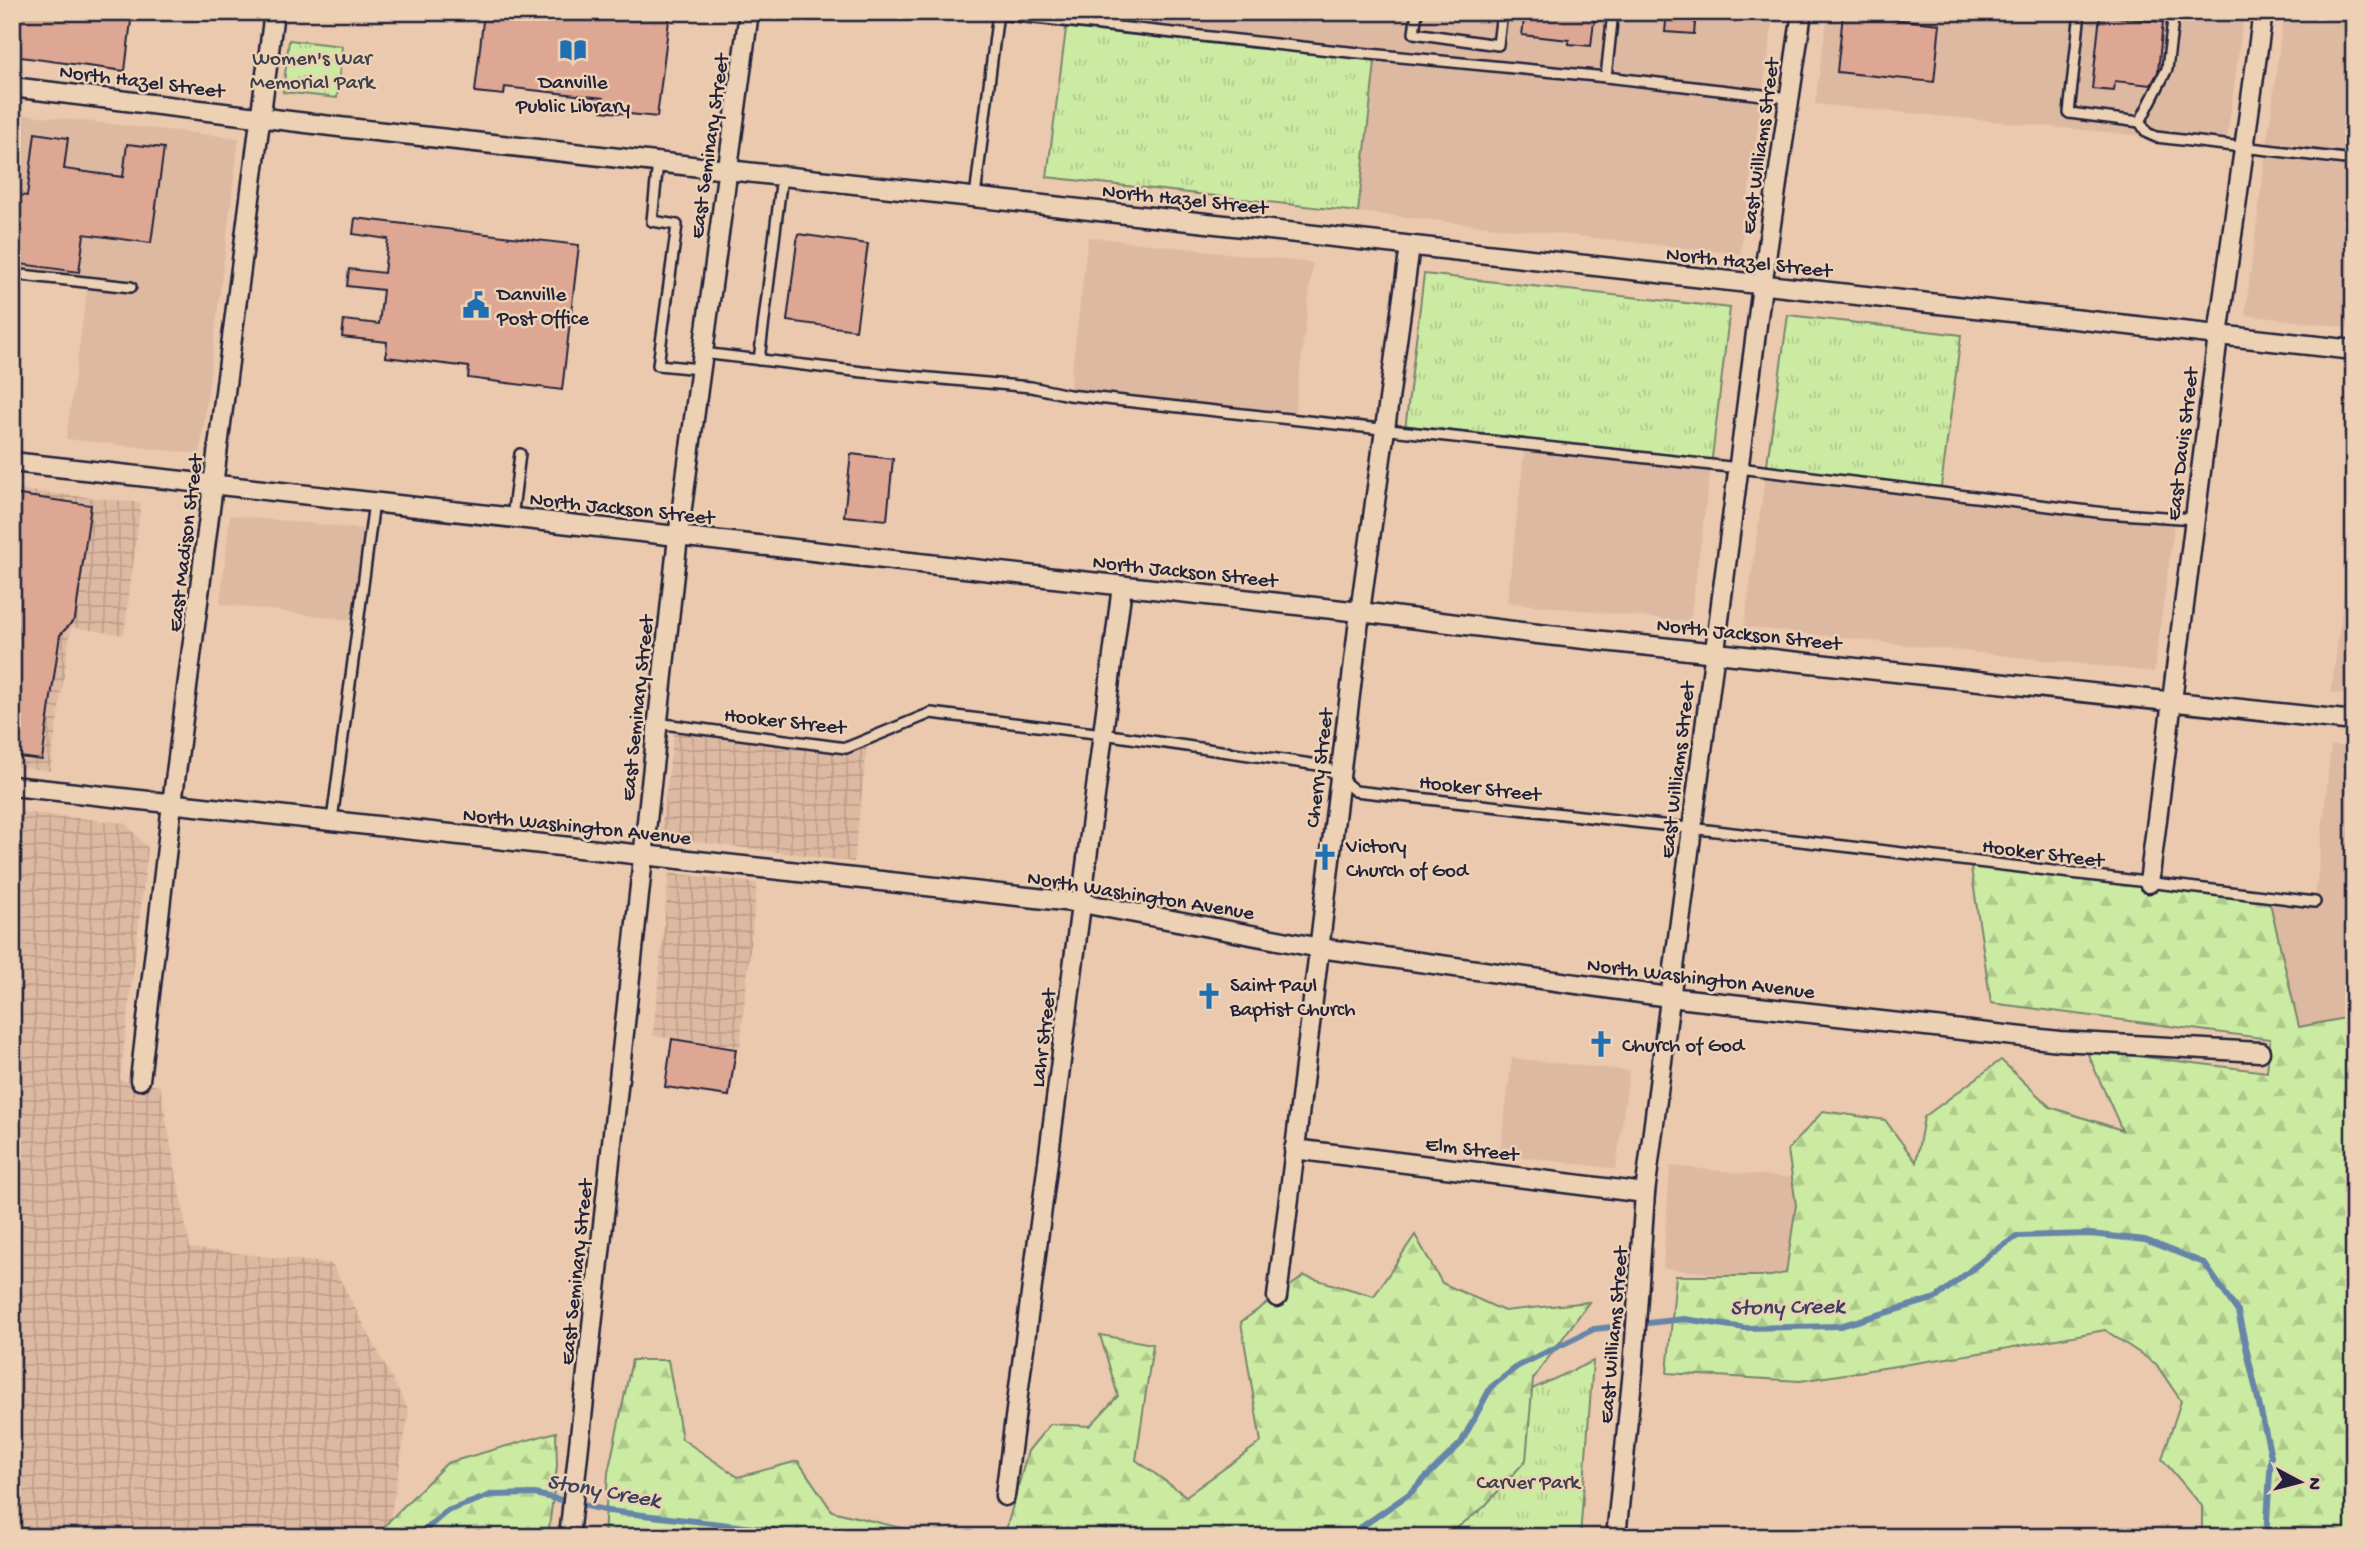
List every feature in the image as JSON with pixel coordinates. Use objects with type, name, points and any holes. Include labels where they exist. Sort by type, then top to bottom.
[{"type":"street","name":"East Madison Street","points":[[140,1080],[172,804],[274,12]]},
{"type":"street","name":"East Seminary Street","points":[[569,1537],[656,723],[701,361],[749,12]]},
{"type":"street","name":"East Williams Street","points":[[1616,1537],[1633,1370],[1645,1193],[1762,286],[1802,12]]},
{"type":"street","name":"East Davis Street","points":[[2149,883],[2218,336],[2263,12]]},
{"type":"street","name":"North Hazel Street","points":[[12,88],[1762,286],[2354,350]]},
{"type":"street","name":"Cherry Street","points":[[1277,1297],[1360,612],[1410,246]]},
{"type":"street","name":"North Jackson Street","points":[[12,462],[1714,653],[2354,721]]},
{"type":"street","name":"Lahr Street","points":[[1005,1496],[1122,586]]},
{"type":"street","name":"North Washington Avenue","points":[[12,786],[1082,903],[1320,948],[1669,997],[2059,1041],[2260,1052]]},
{"type":"street","name":"Elm Street","points":[[1294,1149],[1645,1193]]},
{"type":"lane","points":[[1417,12],[1414,33],[1499,45],[1502,12]]},
{"type":"lane","points":[[1606,77],[1613,12]]},
{"type":"lane","points":[[2080,12],[2069,113],[2140,122]]},
{"type":"lane","points":[[2140,122],[2167,69],[2174,12]]},
{"type":"lane","points":[[975,197],[998,13],[1325,50],[1789,97]]},
{"type":"lane","points":[[2140,122],[2147,134],[2156,137],[2354,160]]},
{"type":"lane","points":[[658,162],[652,221],[677,225],[658,365],[759,360],[1031,387],[1069,395],[1739,468],[2105,513],[2195,519]]},
{"type":"lane","points":[[759,360],[782,176]]},
{"type":"lane","points":[[12,274],[131,287]]},
{"type":"lane","points":[[512,518],[520,454]]},
{"type":"lane","points":[[332,820],[374,502]]},
{"type":"lane","name":"Hooker Street","points":[[656,723],[846,748],[931,713],[1103,734],[1325,766],[1355,791],[2315,902]]},
{"type":"shaded area","points":[[985,12],[1774,12],[1740,254],[1358,212],[1376,55]]},
{"type":"shaded area","points":[[1828,12],[2244,12],[2226,146],[1815,104]]},
{"type":"shaded area","points":[[2284,12],[2354,12],[2354,328],[2245,315]]},
{"type":"shaded area","points":[[12,113],[239,138],[200,454],[66,439],[88,283],[12,274]]},
{"type":"shaded area","points":[[1088,237],[1313,263],[1294,419],[1069,395]]},
{"type":"shaded area","points":[[1525,446],[1711,466],[1690,622],[1507,602]]},
{"type":"shaded area","points":[[1766,471],[2175,518],[2154,672],[1744,627]]},
{"type":"shaded area","points":[[12,489],[141,503],[124,635],[71,627],[50,771],[12,766]]},
{"type":"shaded area","points":[[230,515],[370,530],[358,621],[220,604]]},
{"type":"shaded area","points":[[2354,532],[2354,695],[2331,693]]},
{"type":"shaded area","points":[[675,725],[846,748],[868,738],[854,862],[660,837]]},
{"type":"shaded area","points":[[2331,745],[2354,748],[2354,1030],[2350,1017],[2299,1027],[2271,907],[2263,895],[2315,901]]},
{"type":"shaded area","points":[[12,811],[125,823],[148,848],[120,1080],[160,1086],[190,1248],[332,1264],[409,1411],[390,1520],[377,1537],[12,1537]]},
{"type":"shaded area","points":[[669,873],[757,883],[740,1047],[653,1036]]},
{"type":"shaded area","points":[[1512,1058],[1629,1071],[1616,1169],[1500,1154]]},
{"type":"shaded area","points":[[1670,1166],[1792,1178],[1796,1205],[1786,1273],[1771,1276],[1724,1275],[1663,1268]]},
{"type":"green space","points":[[1067,21],[1376,54],[1358,212],[1047,177]]},
{"type":"green space","name":"Women's War Memorial Park","points":[[289,40],[342,46],[337,98],[283,92]]},
{"type":"green space","points":[[1424,274],[1730,308],[1711,466],[1405,430]]},
{"type":"green space","points":[[1788,315],[1961,335],[1940,494],[1766,471]]},
{"type":"green space","points":[[1970,861],[2263,895],[2271,907],[2299,1027],[2350,1017],[2354,1030],[2354,1537],[2202,1537],[2202,1506],[2162,1459],[2181,1401],[2156,1364],[2105,1330],[1800,1381],[1667,1373],[1676,1276],[1771,1276],[1786,1273],[1796,1205],[1788,1150],[1823,1111],[1885,1120],[1916,1162],[1924,1117],[2001,1060],[2050,1107],[2122,1130],[2086,1050],[2267,1072],[2270,1039],[1991,1003]]},
{"type":"green space","points":[[1415,1235],[1442,1283],[1504,1311],[1589,1302],[1533,1379],[1526,1460],[1484,1507],[1445,1537],[1004,1537],[1028,1451],[1050,1424],[1090,1426],[1118,1396],[1100,1335],[1153,1344],[1136,1460],[1186,1496],[1261,1442],[1241,1322],[1304,1276],[1374,1296]]},
{"type":"green space","points":[[632,1360],[668,1360],[682,1439],[738,1477],[798,1461],[832,1511],[937,1537],[604,1537],[608,1473]]},
{"type":"green space","name":"Carver Park","points":[[1593,1361],[1580,1537],[1383,1537],[1532,1389]]},
{"type":"green space","points":[[556,1432],[557,1466],[548,1535],[377,1537],[390,1520],[447,1463]]},
{"type":"building","points":[[18,12],[132,12],[125,71],[13,56]]},
{"type":"building","name":"Danville Public Library","points":[[484,12],[670,12],[657,117],[602,111],[603,98],[505,87],[504,95],[475,92]]},
{"type":"building","points":[[1525,12],[1595,12],[1591,46],[1569,44],[1569,40],[1522,35]]},
{"type":"building","points":[[1667,12],[1696,12],[1694,34],[1665,32]]},
{"type":"building","points":[[1843,14],[1940,24],[1934,82],[1837,72]]},
{"type":"building","points":[[2100,15],[2163,22],[2158,72],[2151,85],[2115,81],[2114,91],[2092,89]]},
{"type":"building","points":[[35,133],[68,138],[64,169],[123,177],[127,144],[164,148],[151,243],[84,234],[79,272],[12,263],[12,194],[27,196]]},
{"type":"building","name":"Danville Post Office","points":[[355,218],[579,245],[562,390],[468,378],[469,367],[386,357],[387,342],[342,337],[344,320],[379,324],[383,290],[347,286],[349,269],[384,273],[388,239],[353,234]]},
{"type":"building","points":[[798,234],[868,244],[856,330],[787,321]]},
{"type":"building","points":[[851,454],[893,459],[887,520],[844,516]]},
{"type":"building","points":[[12,494],[91,505],[75,619],[60,635],[42,760],[12,756]]},
{"type":"building","points":[[672,1039],[736,1049],[729,1096],[665,1087]]},
{"type":"waterway","name":"Stony Creek","points":[[1347,1537],[1409,1494],[1461,1443],[1491,1387],[1518,1366],[1594,1329],[1684,1319],[1745,1328],[1840,1326],[1936,1298],[1993,1252],[2018,1236],[2090,1234],[2145,1240],[2204,1263],[2238,1312],[2271,1456],[2266,1537]]},
{"type":"waterway","name":"Stony Creek","points":[[417,1537],[447,1511],[491,1495],[535,1494],[609,1511],[780,1531],[795,1537]]},
{"type":"place","name":"Danville Public Library","points":[[573,50]]},
{"type":"place","name":"Danville Post Office","points":[[476,305]]},
{"type":"place","name":"Victory Church of God","points":[[1325,857]]},
{"type":"place","name":"Saint Paul Baptist Church","points":[[1209,996]]},
{"type":"place","name":"Church of God","points":[[1601,1044]]}]
